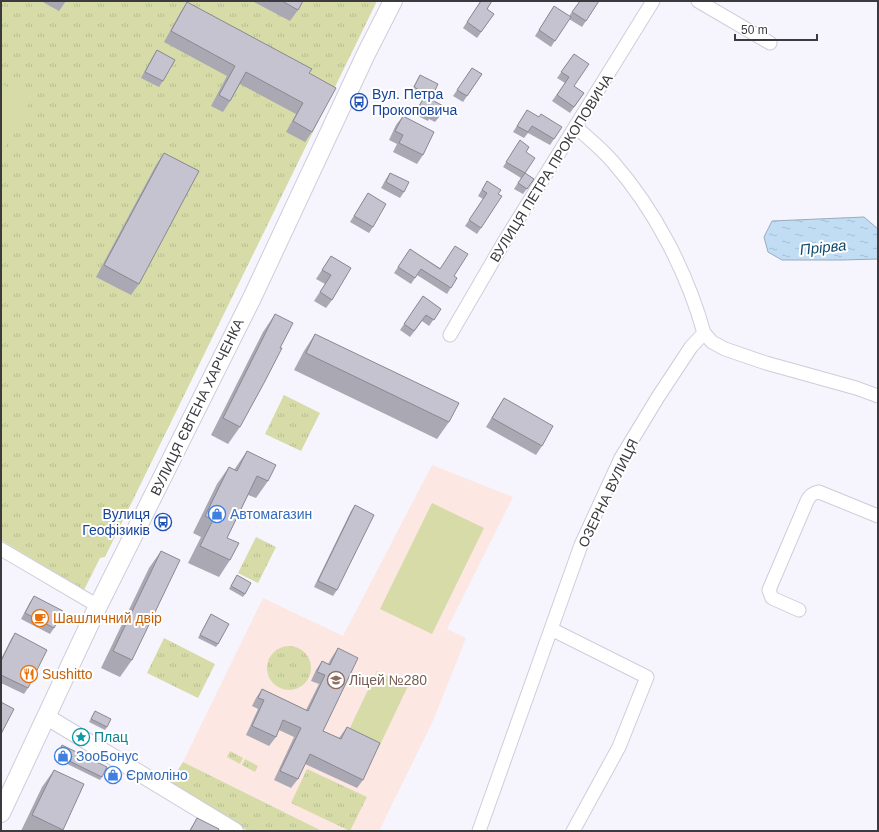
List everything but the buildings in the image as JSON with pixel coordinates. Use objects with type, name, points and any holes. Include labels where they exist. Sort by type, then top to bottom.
[{"type":"main road","name":"ВУЛИЦЯ ЄВГЕНА ХАРЧЕНКА","points":[[1,813],[98,606],[248,305],[366,54],[393,1]]},
{"type":"street","name":"ВУЛИЦЯ ПЕТРА ПРОКОПОВИЧА","points":[[450,335],[504,242],[652,1]]},
{"type":"street","points":[[698,1],[770,42]]},
{"type":"street","points":[[576,126],[612,161],[639,194],[682,272],[696,307],[704,333],[712,342],[725,349],[766,363],[856,388],[878,396]]},
{"type":"street","name":"ОЗЕРНА ВУЛИЦЯ","points":[[480,831],[582,545],[621,458],[662,390],[691,347],[704,333]]},
{"type":"street","points":[[799,610],[772,598],[769,590],[810,496],[819,492],[878,516]]},
{"type":"street","points":[[1,549],[98,606]]},
{"type":"street","points":[[551,629],[647,678],[619,747],[573,831]]},
{"type":"street","points":[[47,717],[235,831]]},
{"type":"shaded area","name":"Ліцей №280","points":[[432,465],[513,497],[447,629],[466,638],[433,721],[379,831],[322,831],[183,762],[263,598],[343,636]]},
{"type":"green space","points":[[1,1],[377,1],[105,557],[100,558],[84,590],[1,540]]},
{"type":"green space","points":[[1,84],[31,100],[1,155]]},
{"type":"green space","points":[[284,395],[320,413],[301,451],[265,434]]},
{"type":"green space","points":[[432,503],[484,528],[432,634],[380,609]]},
{"type":"green space","points":[[256,537],[276,547],[258,583],[238,573]]},
{"type":"green space","points":[[164,638],[215,664],[198,698],[147,673]]},
{"type":"green space","points":[[289,646],[301,650],[307,656],[311,668],[307,680],[301,686],[289,690],[277,686],[271,680],[267,668],[271,656],[277,650]]},
{"type":"green space","points":[[377,671],[408,686],[378,749],[347,734]]},
{"type":"green space","points":[[230,751],[243,758],[240,764],[227,757]]},
{"type":"green space","points":[[245,759],[258,766],[255,772],[242,765]]},
{"type":"green space","points":[[183,762],[322,831],[248,831],[169,784]]},
{"type":"green space","points":[[307,769],[367,797],[350,831],[291,803]]},
{"type":"water","name":"Прірва","points":[[864,217],[878,229],[878,259],[782,260],[768,252],[764,237],[772,221]]},
{"type":"place","name":"Вул. Петра Прокоповича","points":[[359,102]]},
{"type":"place","name":"Автомагазин","points":[[217,514]]},
{"type":"place","name":"Вулиця Геофізиків","points":[[163,522]]},
{"type":"place","name":"Шашличний двір","points":[[40,618]]},
{"type":"place","name":"Sushitto","points":[[29,674]]},
{"type":"place","name":"Ліцей №280","points":[[336,680]]},
{"type":"place","name":"Плац","points":[[81,737]]},
{"type":"place","name":"ЗооБонус","points":[[63,756]]},
{"type":"place","name":"Єрмоліно","points":[[113,775]]}]
